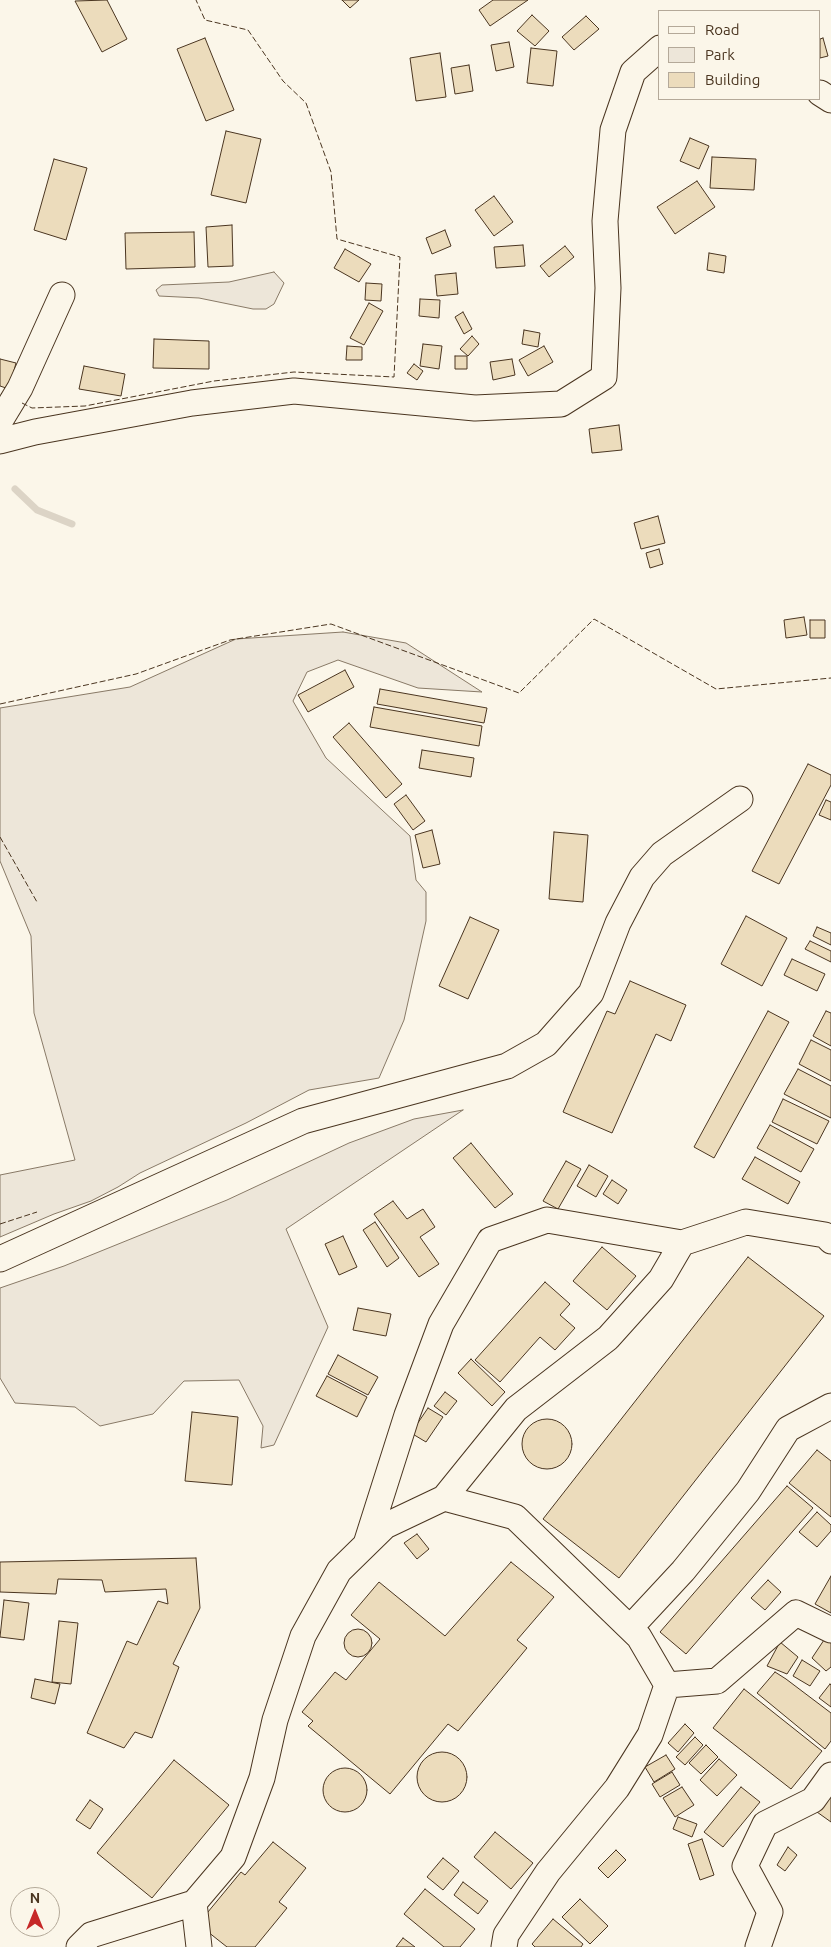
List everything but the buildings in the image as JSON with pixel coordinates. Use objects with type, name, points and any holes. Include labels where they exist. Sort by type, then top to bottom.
[{"type":"street","points":[[0,441],[36,432],[192,403],[294,392],[475,408],[561,404],[604,377],[608,288],[604,221],[613,130],[633,72],[658,50]]},
{"type":"street","points":[[0,421],[20,388],[62,295]]},
{"type":"street","points":[[0,1259],[303,1121],[507,1066],[546,1044],[591,993],[618,923],[642,877],[662,854],[740,799]]},
{"type":"street","points":[[365,1546],[407,1415],[441,1324],[490,1240],[547,1220],[682,1243],[746,1222],[825,1235],[831,1241]]},
{"type":"street","points":[[79,1947],[91,1935],[194,1904],[233,1857],[262,1778],[275,1720],[303,1636],[339,1571],[385,1526],[444,1498],[516,1409],[608,1338],[661,1279],[682,1243]]},
{"type":"street","points":[[630,1628],[683,1571],[748,1491],[788,1429],[828,1412]]},
{"type":"street","points":[[444,1498],[515,1517],[640,1637],[667,1685],[650,1735],[621,1781],[548,1872],[506,1935],[504,1947]]},
{"type":"street","points":[[667,1685],[717,1681],[796,1613],[831,1630]]},
{"type":"street","points":[[758,1947],[770,1912],[745,1866],[765,1824],[813,1800],[831,1775]]},
{"type":"street","points":[[194,1904],[199,1947]]},
{"type":"green space","points":[[274,272],[284,283],[274,304],[266,309],[253,309],[199,298],[159,296],[156,290],[162,285],[229,282]]},
{"type":"green space","points":[[343,632],[406,643],[482,692],[418,688],[338,660],[307,672],[293,701],[326,758],[410,836],[416,880],[426,892],[426,921],[404,1020],[379,1078],[309,1090],[246,1123],[140,1173],[91,1201],[54,1214],[0,1237],[0,1175],[75,1160],[34,1013],[31,936],[0,861],[0,708],[130,687],[236,639]]},
{"type":"green space","points":[[463,1110],[286,1229],[328,1327],[274,1445],[261,1448],[263,1426],[239,1380],[184,1381],[153,1414],[100,1426],[75,1407],[15,1403],[0,1378],[0,1288],[64,1266],[227,1200],[349,1143],[414,1119]]},
{"type":"waterway","points":[[15,489],[37,510],[72,524]]},
{"type":"fence","points":[[22,403],[32,408],[85,406],[214,381],[294,372],[394,377],[400,257],[337,239],[331,172],[306,103],[283,81],[248,30],[205,20],[196,0]]},
{"type":"fence","points":[[0,704],[136,674],[230,640],[331,624],[519,693],[594,619],[716,689],[831,678]]},
{"type":"fence","points":[[0,837],[37,902]]},
{"type":"fence","points":[[0,1224],[37,1212]]}]
